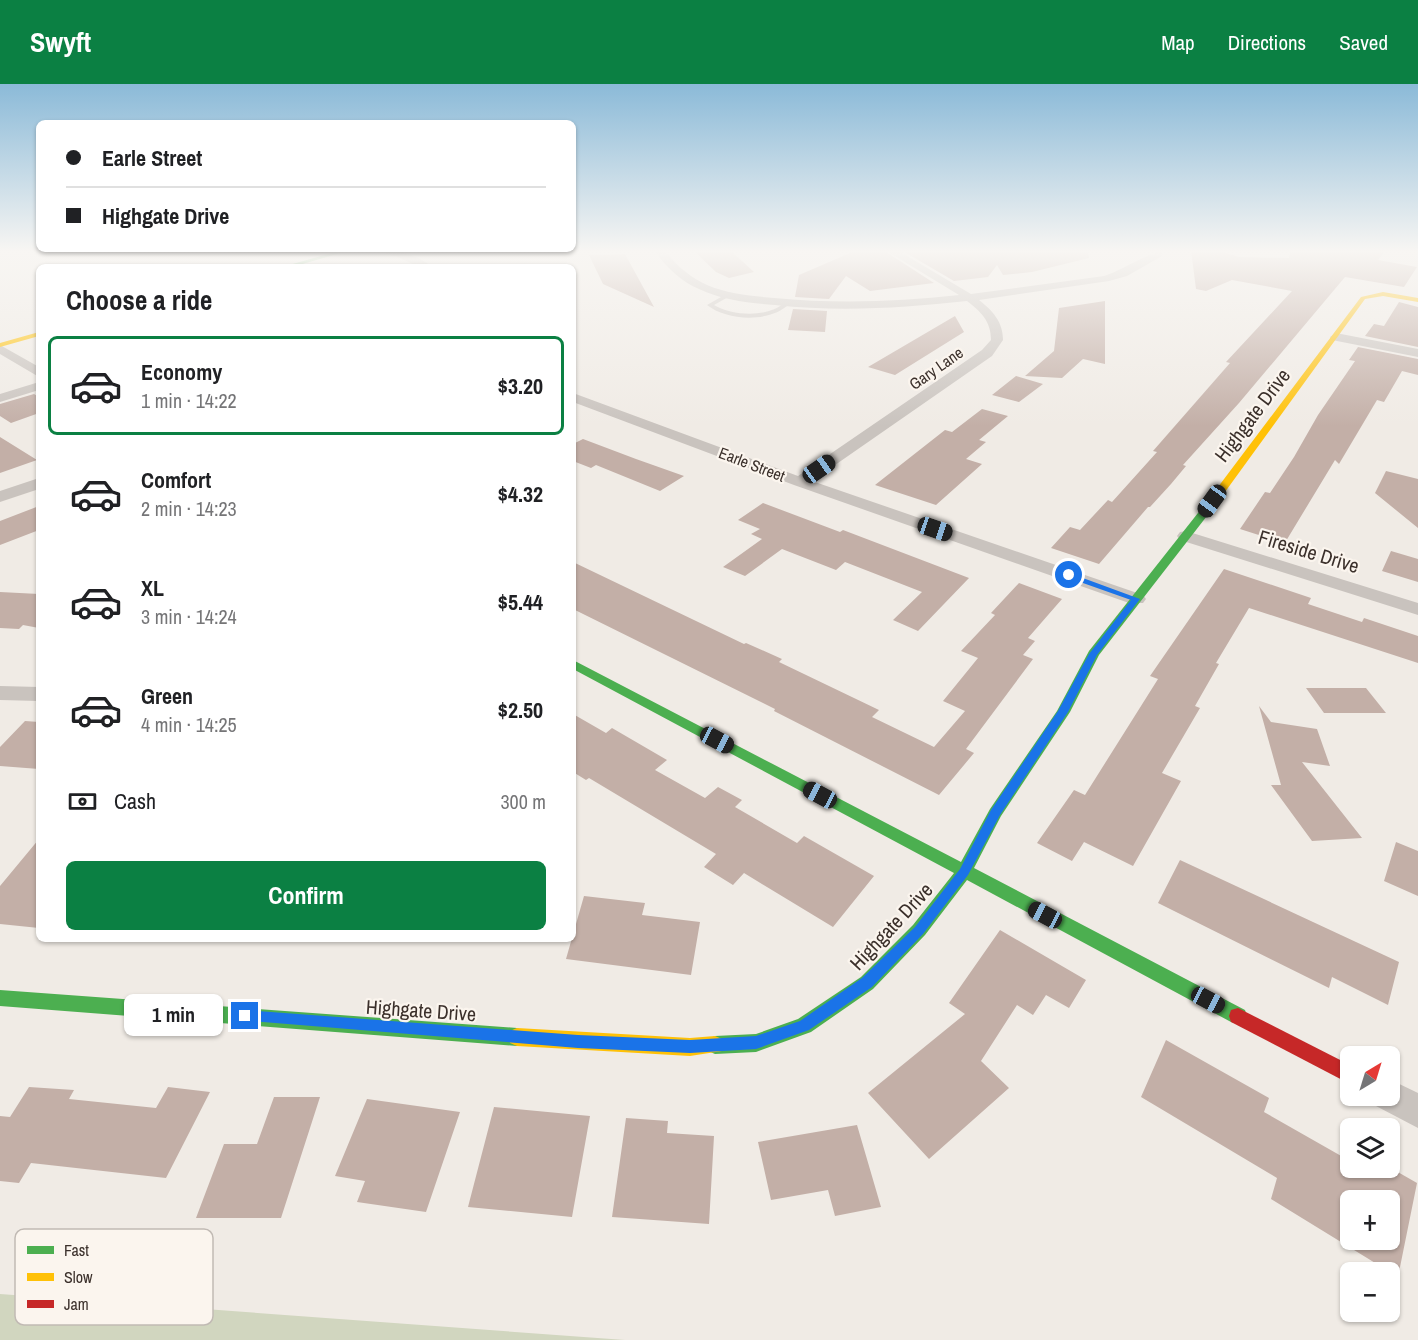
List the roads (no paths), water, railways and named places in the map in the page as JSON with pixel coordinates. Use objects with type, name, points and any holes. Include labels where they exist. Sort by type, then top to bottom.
[{"type":"street","name":"Gary Lane","points":[[800,482],[987,353],[997,340],[996,325],[982,309]]},
{"type":"street","name":"Highgate Drive","points":[[0,998],[578,1042],[690,1047],[756,1043],[804,1026],[867,982],[919,930],[964,872],[995,813],[1063,712],[1093,654],[1186,536],[1355,309]]},
{"type":"street","points":[[0,347],[36,335]]},
{"type":"street","points":[[1336,337],[1418,353]]},
{"type":"street","points":[[0,347],[36,371]]},
{"type":"street","points":[[0,398],[36,387]]},
{"type":"street","name":"Earle Street","points":[[576,398],[800,482],[1136,599]]},
{"type":"street","points":[[0,497],[36,484]]},
{"type":"street","name":"Fireside Drive","points":[[1186,536],[1418,609]]},
{"type":"street","points":[[576,666],[1340,1070]]},
{"type":"street","points":[[0,693],[36,694]]},
{"type":"street","points":[[1400,1101],[1418,1111]]},
{"type":"lane","points":[[719,309],[729,313],[767,314],[783,309]]}]
